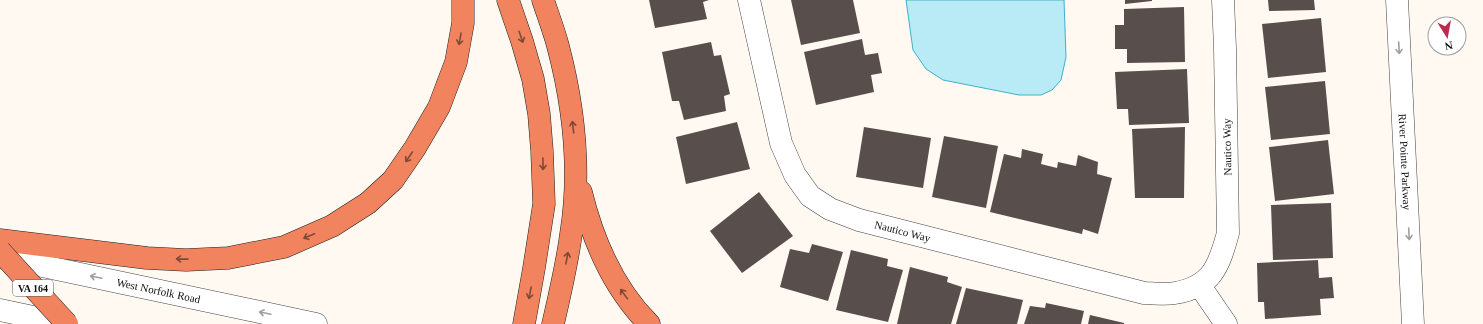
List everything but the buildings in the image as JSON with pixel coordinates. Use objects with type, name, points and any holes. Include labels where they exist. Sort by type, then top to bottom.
[{"type":"highway","points":[[0,240],[147,258],[186,260],[228,258],[284,247],[332,226],[368,203],[393,180],[415,148],[439,107],[456,62],[463,22],[463,0]]},
{"type":"highway","points":[[508,0],[533,79],[539,114],[542,151],[544,204],[524,324]]},
{"type":"highway","points":[[543,0],[558,46],[568,91],[574,139],[575,166],[572,233],[553,324]]},
{"type":"highway","points":[[575,166],[588,221],[603,258],[622,292],[649,324]]},
{"type":"highway","name":"VA 164","points":[[0,252],[67,324]]},
{"type":"street","name":"Nautico Way","points":[[749,0],[782,143],[795,175],[810,196],[830,209],[860,220],[1144,293],[1174,293],[1200,286],[1214,271],[1222,256],[1228,233],[1223,0]]},
{"type":"street","name":"River Pointe Parkway","points":[[1397,0],[1413,324]]},
{"type":"street","name":"West Norfolk Road","points":[[0,257],[316,324]]},
{"type":"street","points":[[1200,286],[1226,324]]},
{"type":"street","points":[[0,310],[67,324]]},
{"type":"water","points":[[906,0],[1064,0],[1066,57],[1061,80],[1052,90],[1041,95],[1019,95],[943,80],[926,69],[913,50]]}]
